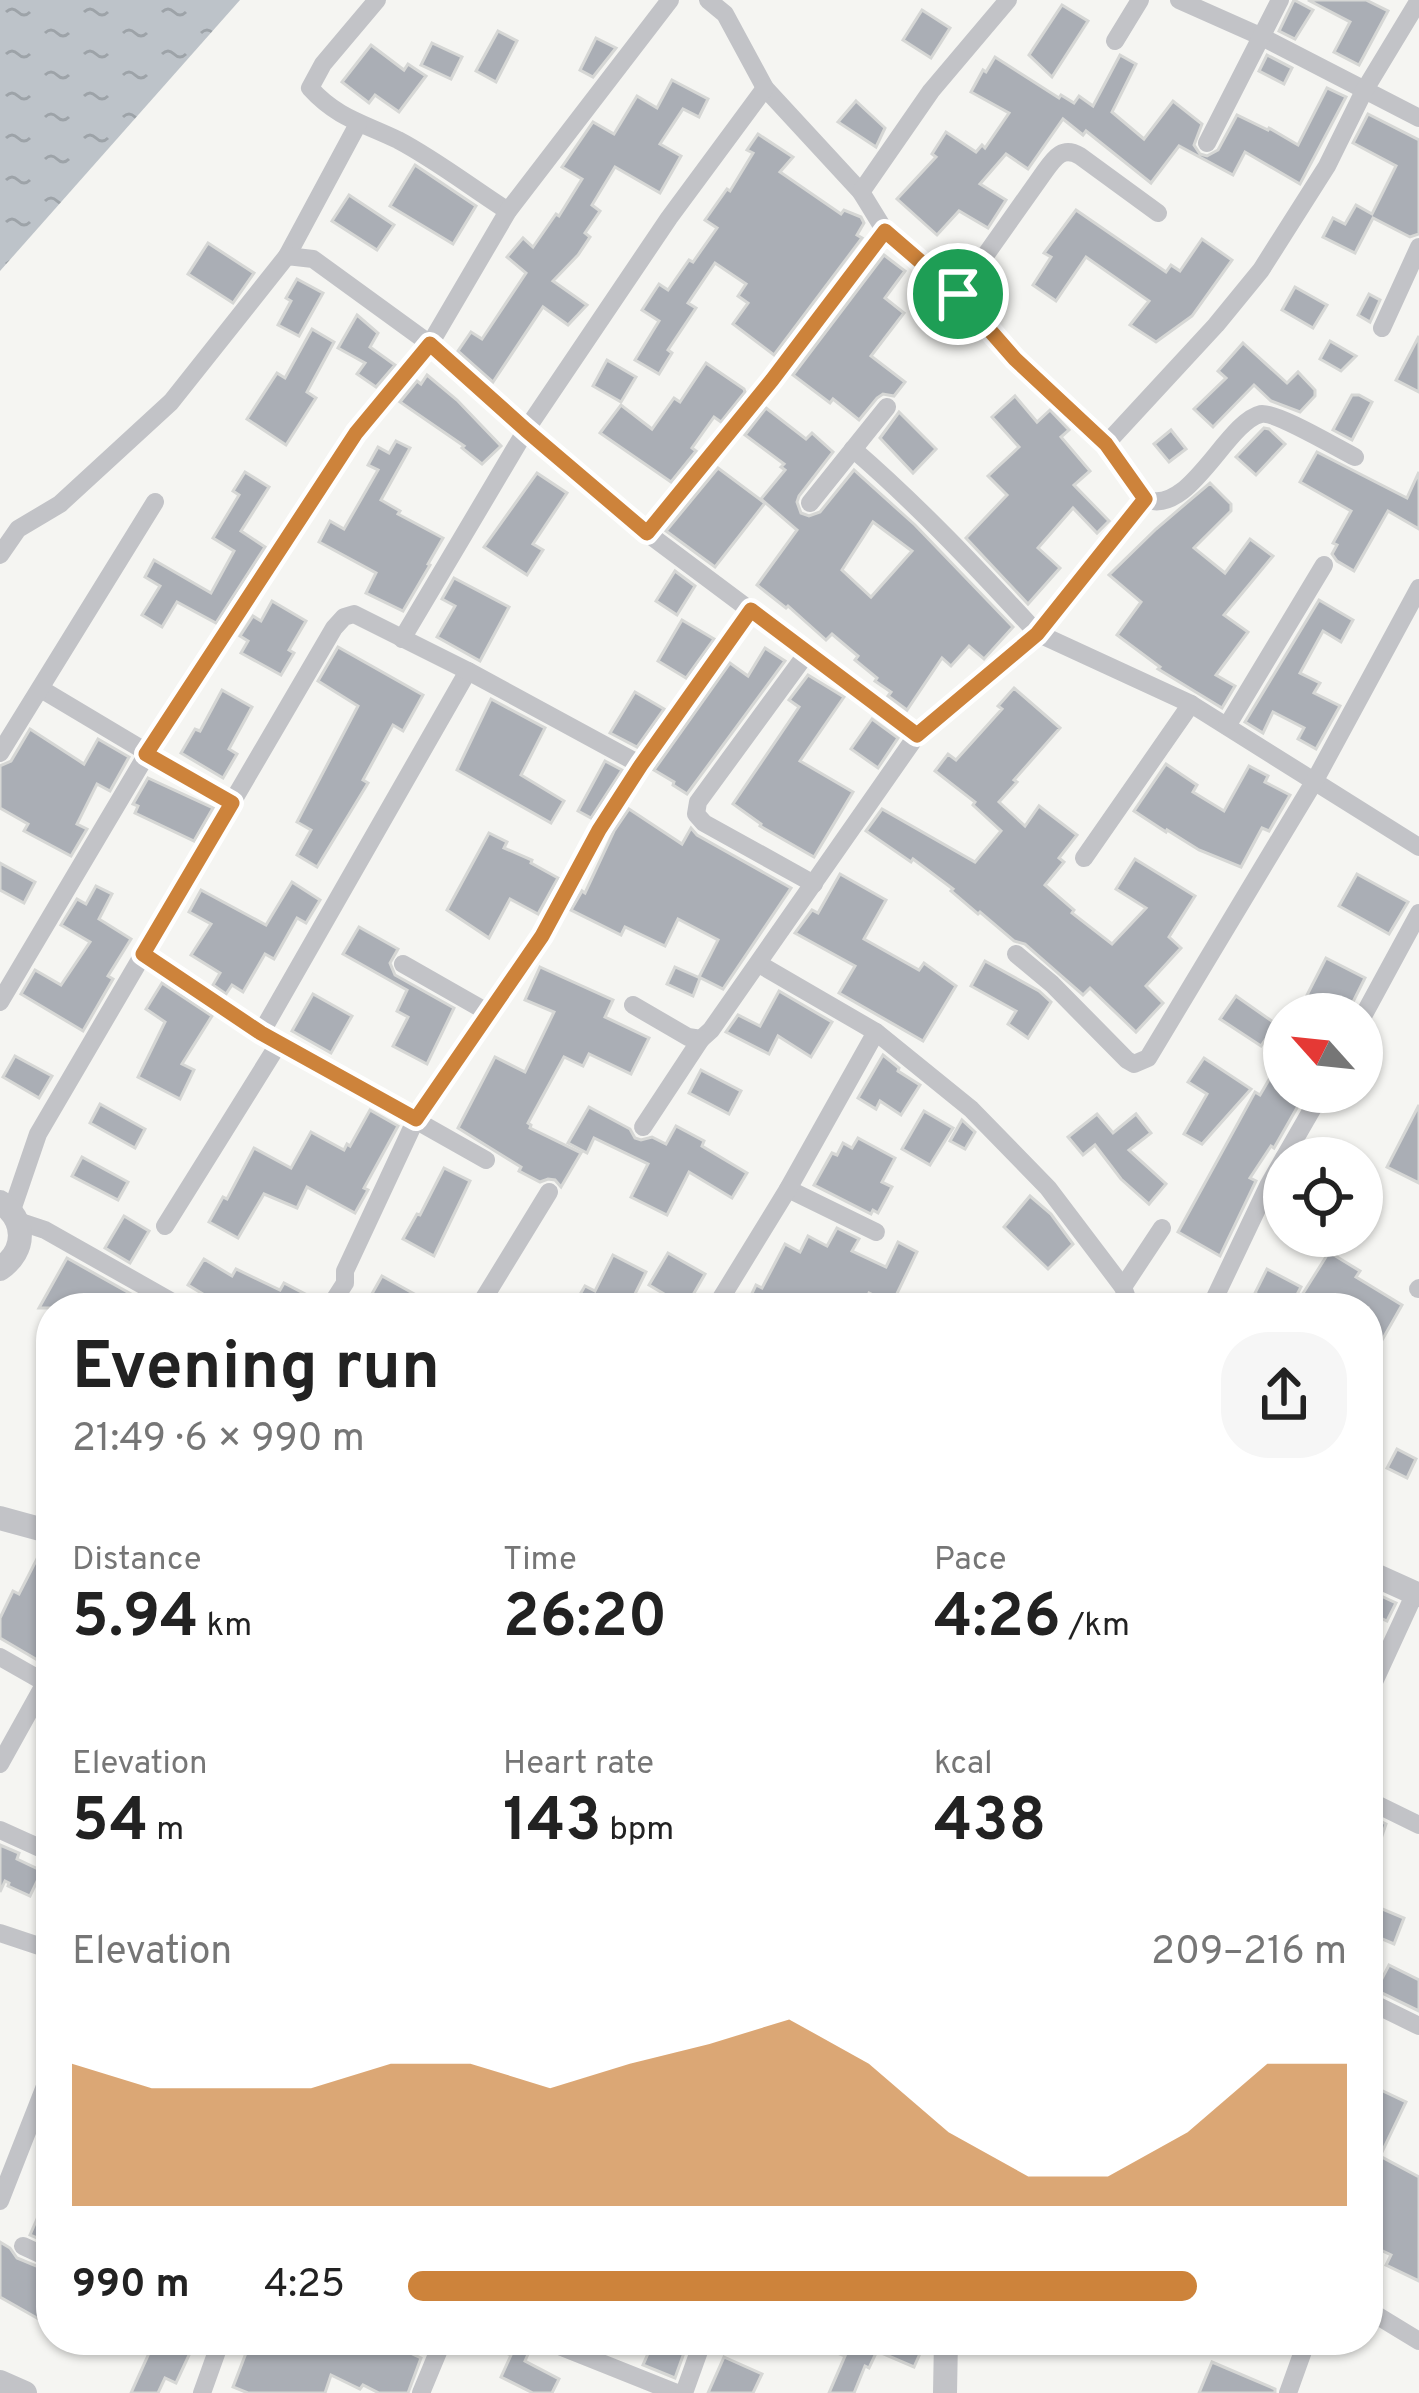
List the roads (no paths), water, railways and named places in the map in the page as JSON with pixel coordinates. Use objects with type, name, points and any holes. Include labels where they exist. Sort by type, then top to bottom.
[{"type":"street","points":[[377,0],[323,64],[310,88],[327,106],[398,140],[508,211]]},
{"type":"street","points":[[0,1002],[146,754],[356,433],[430,344],[508,211],[670,0]]},
{"type":"street","points":[[706,0],[725,14],[765,88],[861,192],[885,231],[958,294],[1015,359],[1106,444],[1145,499],[1162,502],[1181,491],[1244,426],[1262,414],[1355,457]]},
{"type":"street","points":[[861,192],[931,91],[1008,0]]},
{"type":"street","points":[[1115,41],[1139,0]]},
{"type":"street","points":[[1179,0],[1419,118]]},
{"type":"street","points":[[1207,143],[1280,0]]},
{"type":"street","points":[[1106,444],[1261,270],[1327,166],[1364,91],[1419,0]]},
{"type":"street","points":[[402,639],[526,430],[669,218],[765,88]]},
{"type":"street","points":[[0,554],[18,529],[60,504],[171,402],[286,256],[358,124]]},
{"type":"street","points":[[958,294],[1050,163],[1064,152],[1080,156],[1158,213]]},
{"type":"street","points":[[647,533],[885,231]]},
{"type":"street","points":[[1382,328],[1419,247]]},
{"type":"street","points":[[286,256],[314,259],[430,344],[647,533],[917,735]]},
{"type":"street","points":[[810,502],[887,407]]},
{"type":"street","points":[[853,449],[957,547],[1037,634],[1191,704],[1419,847]]},
{"type":"street","points":[[644,1126],[917,735],[1037,634],[1145,499]]},
{"type":"street","points":[[0,753],[155,502]]},
{"type":"street","points":[[1227,726],[1324,565]]},
{"type":"street","points":[[1016,954],[1127,1060],[1141,1064],[1148,1058],[1314,782],[1419,588]]},
{"type":"street","points":[[339,1293],[416,1119],[542,936],[599,830],[641,765],[751,610]]},
{"type":"street","points":[[0,1269],[20,1245],[21,1232],[10,1211],[38,1134],[338,622],[354,614],[641,765]]},
{"type":"street","points":[[807,653],[695,809],[704,823],[814,884]]},
{"type":"street","points":[[165,1226],[468,671]]},
{"type":"street","points":[[41,689],[232,803]]},
{"type":"street","points":[[1084,858],[1191,704]]},
{"type":"street","points":[[1376,993],[1419,913]]},
{"type":"street","points":[[143,954],[270,1038],[486,1160]]},
{"type":"street","points":[[403,964],[489,1013]]},
{"type":"street","points":[[759,964],[876,1032],[971,1108],[1048,1188],[1116,1293]]},
{"type":"street","points":[[633,1005],[688,1037],[701,1039]]},
{"type":"street","points":[[724,1293],[876,1032]]},
{"type":"street","points":[[788,1189],[876,1232]]},
{"type":"street","points":[[487,1293],[549,1192]]},
{"type":"street","points":[[1217,1293],[1263,1197]]},
{"type":"street","points":[[10,1211],[156,1293]]},
{"type":"street","points":[[1128,1293],[1162,1228]]},
{"type":"street","points":[[0,1518],[36,1528]]},
{"type":"street","points":[[1383,1579],[1417,1594],[1383,1664]]},
{"type":"street","points":[[0,1657],[36,1677]]},
{"type":"street","points":[[0,1764],[36,1704]]},
{"type":"street","points":[[1383,1807],[1419,1825]]},
{"type":"street","points":[[0,1830],[36,1846]]},
{"type":"street","points":[[0,1933],[36,1946]]},
{"type":"street","points":[[1383,2008],[1419,2026]]},
{"type":"street","points":[[0,2201],[36,2109]]},
{"type":"street","points":[[23,2246],[36,2252]]},
{"type":"street","points":[[1383,2319],[1419,2341]]},
{"type":"street","points":[[202,2393],[215,2355]]},
{"type":"street","points":[[422,2393],[437,2355]]},
{"type":"street","points":[[582,2355],[680,2393],[696,2355]]},
{"type":"street","points":[[945,2393],[946,2355]]},
{"type":"street","points":[[1288,2393],[1302,2355]]},
{"type":"street","points":[[0,2382],[25,2393]]},
{"type":"water","points":[[0,0],[240,0],[0,271]]}]
